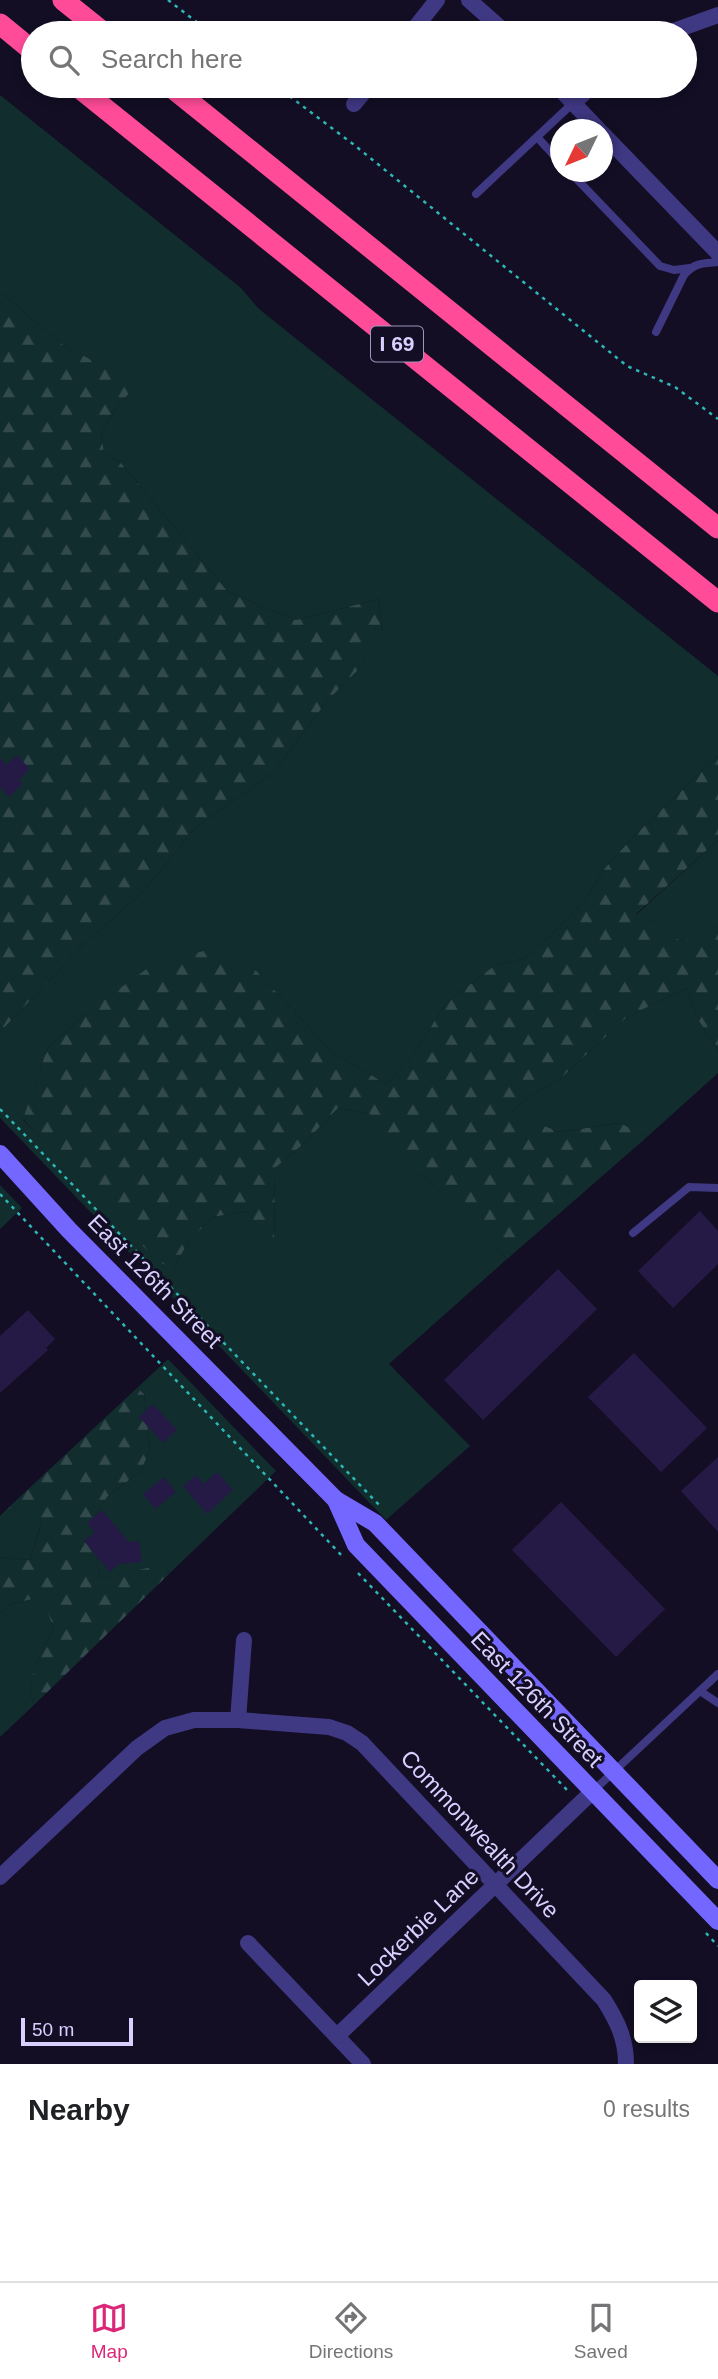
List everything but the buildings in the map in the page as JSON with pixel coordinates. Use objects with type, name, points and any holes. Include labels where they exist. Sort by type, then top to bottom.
[{"type":"highway","points":[[63,0],[89,21]]},
{"type":"highway","points":[[0,24],[21,41]]},
{"type":"highway","name":"I 69","points":[[91,98],[718,603]]},
{"type":"highway","name":"I 69","points":[[185,98],[718,528]]},
{"type":"main road","name":"East 126th Street","points":[[0,1154],[69,1230],[336,1500],[375,1523],[718,1880]]},
{"type":"main road","name":"East 126th Street","points":[[336,1500],[356,1545],[718,1921]]},
{"type":"street","points":[[420,21],[437,0]]},
{"type":"street","points":[[469,0],[493,21]]},
{"type":"street","points":[[697,23],[718,15]]},
{"type":"street","points":[[354,104],[359,98]]},
{"type":"street","points":[[568,98],[588,119]]},
{"type":"street","points":[[573,103],[579,98]]},
{"type":"street","points":[[613,143],[718,253]]},
{"type":"street","points":[[238,1720],[244,1640]]},
{"type":"street","name":"Commonwealth Drive","points":[[0,1877],[137,1748],[158,1732],[178,1723],[194,1720],[238,1720],[329,1727],[347,1733],[362,1743],[604,2000],[624,2039],[626,2064]]},
{"type":"street","name":"Lockerbie Lane","points":[[337,2036],[592,1792]]},
{"type":"street","points":[[248,1943],[363,2064]]},
{"type":"lane","points":[[476,194],[573,103]]},
{"type":"lane","points":[[537,137],[550,151]]},
{"type":"lane","points":[[580,182],[660,266],[674,270],[690,268]]},
{"type":"lane","points":[[656,332],[690,268],[698,263],[718,262]]},
{"type":"lane","points":[[633,1233],[689,1187],[718,1188]]},
{"type":"lane","points":[[592,1792],[718,1674]]},
{"type":"lane","points":[[700,1691],[718,1703]]},
{"type":"path","points":[[168,0],[195,21]]},
{"type":"path","points":[[292,98],[353,144],[627,366],[675,387],[718,419]]},
{"type":"path","points":[[0,1110],[384,1510]]},
{"type":"green space","points":[[0,95],[241,288],[259,309],[718,676],[718,756],[635,835],[605,868],[586,899],[551,935],[525,958],[494,966],[446,1003],[413,1055],[386,1084],[332,1052],[252,966],[91,1009],[47,1049],[23,1120],[174,1268],[188,1242],[213,1217],[247,1211],[274,1249],[275,1168],[338,1108],[370,1114],[385,1151],[426,1179],[468,1217],[507,1259],[389,1364],[470,1446],[386,1520],[0,1118],[0,1032],[88,940],[143,892],[194,829],[275,771],[327,701],[357,671],[382,631],[379,599],[296,620],[228,592],[121,463],[104,452],[101,433],[118,405],[136,385],[62,344],[0,292]]},
{"type":"green space","points":[[0,292],[62,344],[137,385],[118,405],[101,433],[104,452],[121,463],[228,592],[296,620],[379,599],[382,632],[357,671],[327,701],[275,771],[194,829],[143,892],[88,940],[0,1032]]},
{"type":"green space","points":[[718,756],[718,840],[636,914],[682,942],[718,925],[718,1050],[699,1021],[687,988],[627,1017],[560,1079],[533,1094],[510,1113],[560,1132],[620,1123],[647,1137],[507,1259],[426,1179],[384,1151],[370,1114],[338,1108],[275,1168],[274,1251],[247,1211],[213,1217],[188,1242],[174,1268],[158,1262],[23,1119],[47,1049],[91,1009],[155,963],[212,949],[252,966],[332,1052],[386,1084],[413,1055],[446,1003],[494,966],[525,958],[551,935],[586,899],[605,868],[635,835]]},
{"type":"green space","points":[[718,840],[718,925],[682,943],[653,922],[636,915]]},
{"type":"green space","points":[[687,988],[699,1021],[718,1050],[718,1073],[647,1137],[619,1123],[560,1132],[509,1114],[533,1094],[560,1079],[627,1017]]},
{"type":"green space","points":[[0,1185],[22,1208],[0,1229]]},
{"type":"green space","points":[[168,1359],[276,1471],[170,1573],[160,1566],[100,1579],[91,1522],[107,1497],[141,1471],[150,1449],[144,1394],[137,1388]]},
{"type":"green space","points":[[137,1388],[144,1394],[150,1449],[141,1471],[107,1497],[91,1522],[100,1579],[160,1565],[170,1573],[34,1705],[31,1686],[35,1666],[54,1630],[48,1613],[32,1599],[9,1605],[0,1613],[0,1557],[30,1560],[41,1524],[8,1508]]},
{"type":"green space","points":[[8,1508],[41,1523],[30,1560],[0,1557],[0,1516]]},
{"type":"green space","points":[[32,1599],[48,1612],[54,1630],[35,1666],[31,1686],[34,1705],[0,1737],[0,1613],[9,1605]]}]
